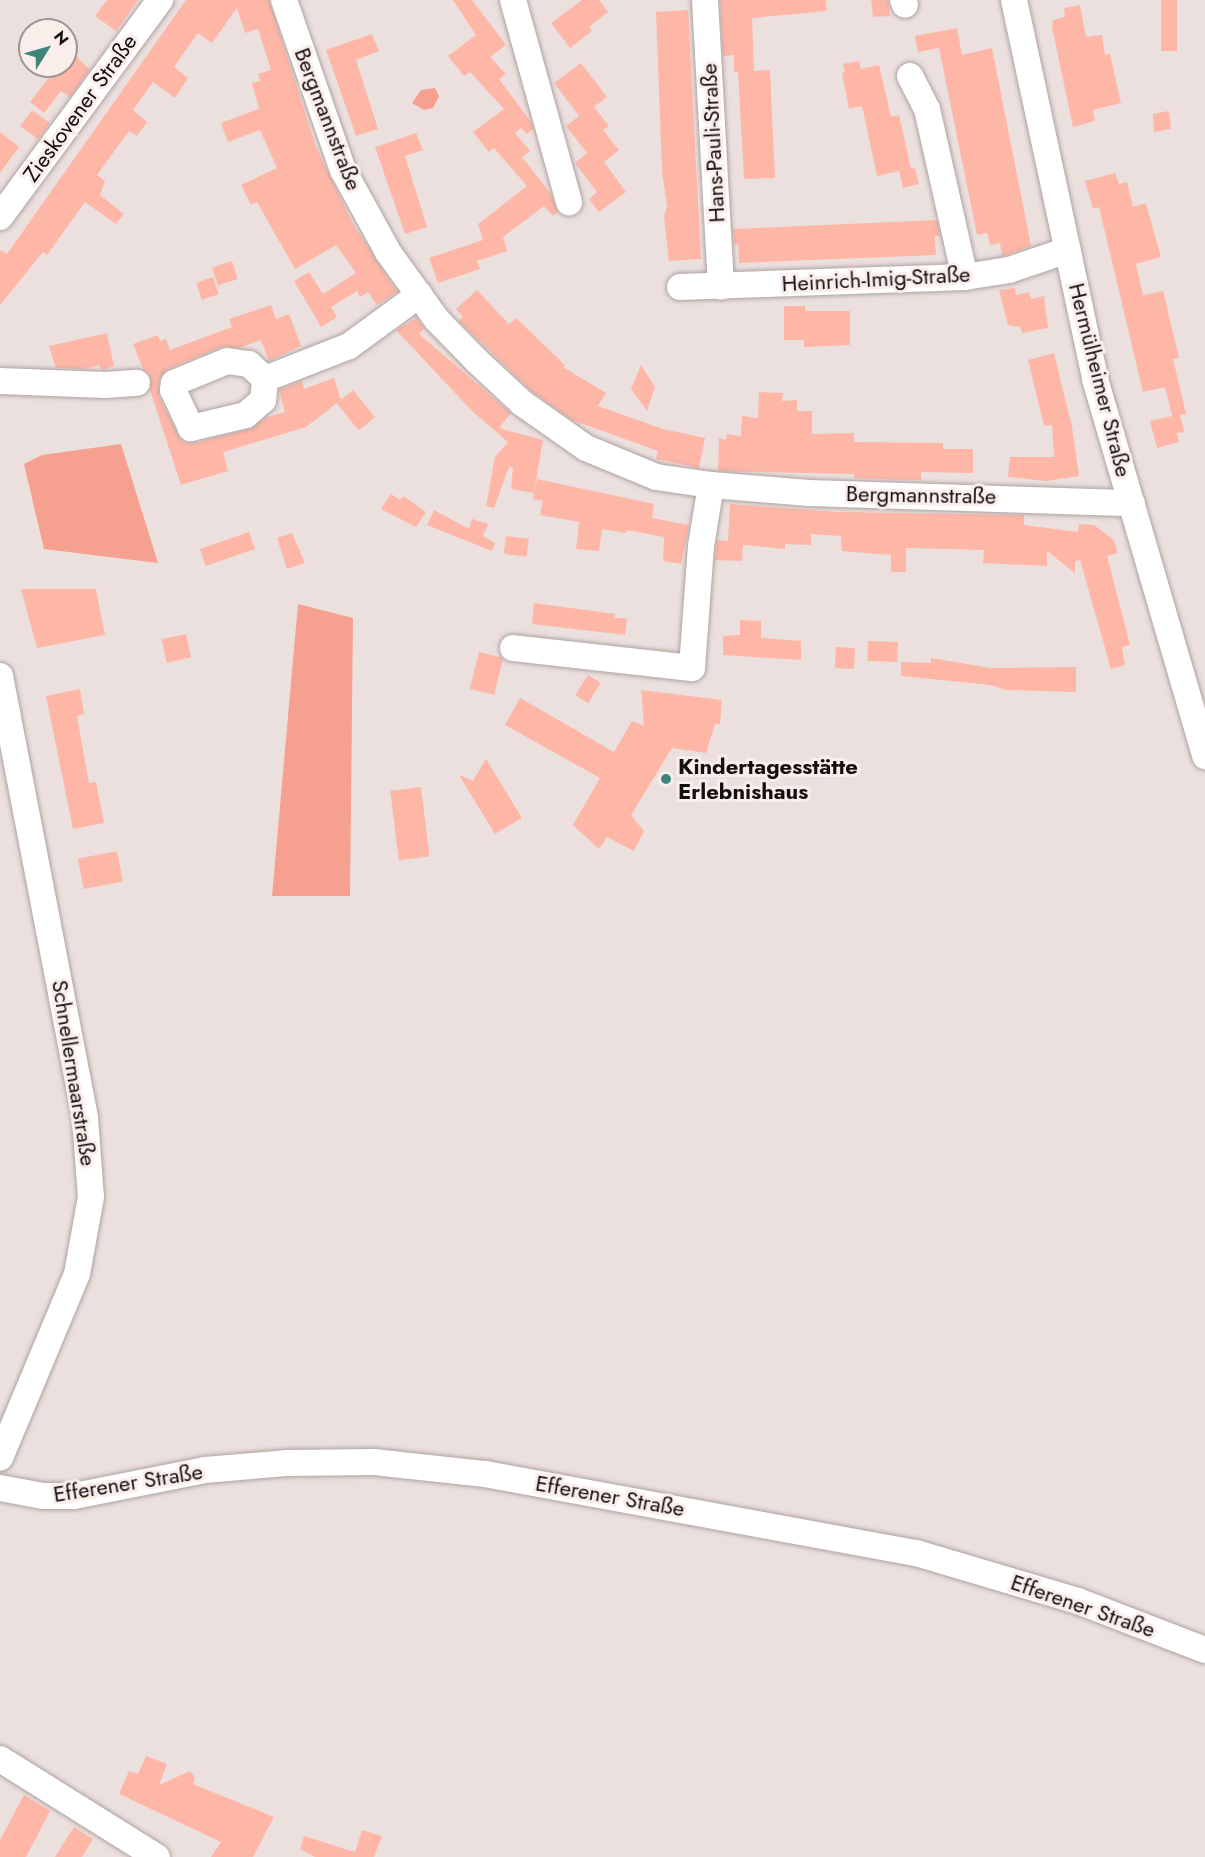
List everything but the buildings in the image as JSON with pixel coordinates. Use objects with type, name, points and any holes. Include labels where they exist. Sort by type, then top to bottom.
[{"type":"street","name":"Zieskovener Straße","points":[[0,217],[160,0]]},
{"type":"street","name":"Bergmannstraße","points":[[284,0],[343,170],[388,252],[453,337],[514,396],[586,447],[656,477],[711,485],[809,493],[1132,503]]},
{"type":"street","points":[[513,0],[569,202]]},
{"type":"street","name":"Hans-Pauli-Straße","points":[[705,0],[721,287]]},
{"type":"street","name":"Hermülheimer Straße","points":[[1014,0],[1095,379],[1205,756]]},
{"type":"street","points":[[910,76],[927,109],[965,277]]},
{"type":"street","name":"Heinrich-Imig-Straße","points":[[680,286],[721,287],[965,277],[1009,270],[1068,250]]},
{"type":"street","points":[[265,379],[349,346],[419,295]]},
{"type":"street","points":[[0,381],[137,383]]},
{"type":"street","points":[[513,648],[693,668],[701,546],[711,485]]},
{"type":"street","name":"Schnellermaarstraße","points":[[0,676],[85,1118],[91,1197],[77,1274],[0,1458]]},
{"type":"street","name":"Efferener Straße","points":[[0,1488],[43,1496],[74,1496],[205,1470],[286,1463],[374,1462],[485,1474],[916,1553],[1078,1601],[1205,1650]]},
{"type":"street","points":[[0,1759],[157,1857]]},
{"type":"shaded area","points":[[435,88],[439,96],[433,108],[424,110],[412,103],[421,90]]},
{"type":"shaded area","points":[[121,444],[158,563],[44,549],[24,464],[42,455]]},
{"type":"shaded area","points":[[298,604],[353,618],[350,896],[272,896]]},
{"type":"place","name":"Kindertagesstätte Erlebnishaus","points":[[666,779]]}]
